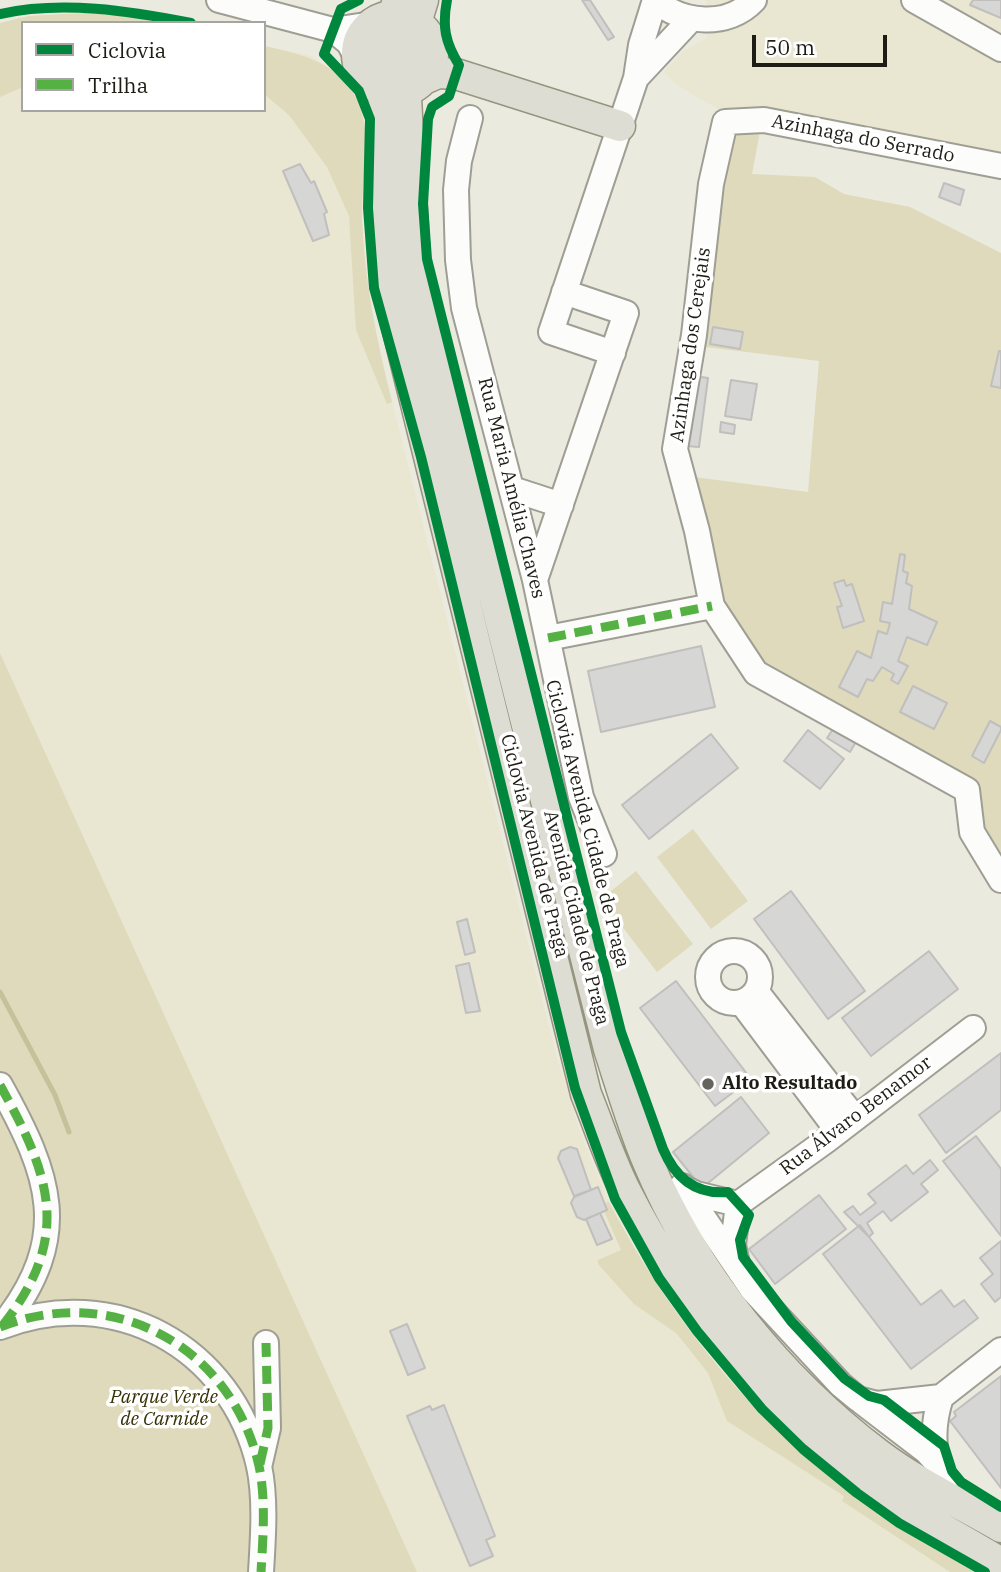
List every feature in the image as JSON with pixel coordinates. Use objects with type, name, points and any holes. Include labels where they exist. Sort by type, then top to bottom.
[{"type":"main road","points":[[411,78],[427,33],[400,12],[360,40],[357,58],[364,76],[411,78],[456,74],[620,126]]},
{"type":"main road","name":"Avenida Cidade de Praga","points":[[400,12],[384,52],[411,78],[416,287],[609,1049],[647,1160],[696,1256],[767,1350],[846,1429],[878,1454],[909,1476],[1001,1527]]},
{"type":"main road","name":"Avenida Cidade de Praga","points":[[411,78],[386,282],[586,1094],[625,1191],[683,1290],[762,1384],[831,1450],[864,1477],[894,1499],[1001,1563]]},
{"type":"street","points":[[219,0],[333,30],[349,43],[357,58]]},
{"type":"street","points":[[613,352],[551,332],[636,78],[639,52],[655,0],[666,10],[692,18],[729,17],[745,9],[754,0]]},
{"type":"street","points":[[914,0],[1001,50]]},
{"type":"street","points":[[333,30],[400,12]]},
{"type":"street","points":[[636,78],[692,18]]},
{"type":"street","name":"Rua Maria Amélia Chaves","points":[[470,118],[462,147],[456,190],[459,277],[464,308],[535,580],[581,797],[604,854]]},
{"type":"street","name":"Azinhaga do Serrado","points":[[725,122],[764,120],[1001,166]]},
{"type":"street","name":"Azinhaga dos Cerejais","points":[[725,122],[711,184],[694,335],[676,449],[697,531],[712,606],[756,673],[967,790],[972,832],[1001,880]]},
{"type":"street","points":[[535,580],[626,313],[564,292]]},
{"type":"street","points":[[512,489],[561,505]]},
{"type":"street","points":[[548,638],[712,606]]},
{"type":"street","points":[[749,997],[846,1124]]},
{"type":"street","name":"Rua Álvaro Benamor","points":[[738,1204],[973,1028]]},
{"type":"street","points":[[0,1085],[23,1126],[46,1186],[48,1208],[42,1253],[29,1289],[1,1326]]},
{"type":"street","points":[[638,1133],[682,1186],[738,1268],[788,1331],[821,1367],[926,1451],[937,1463],[950,1490],[966,1506]]},
{"type":"street","points":[[682,1186],[696,1194],[738,1204],[733,1245],[738,1268]]},
{"type":"street","points":[[1,1326],[42,1315],[108,1314],[143,1325],[182,1344],[210,1372],[233,1406],[253,1445],[259,1467]]},
{"type":"street","points":[[261,1572],[259,1467],[268,1428],[266,1343]]},
{"type":"street","points":[[859,1399],[877,1404],[941,1397],[1001,1350]]},
{"type":"street","points":[[937,1463],[934,1434],[941,1397]]},
{"type":"shaded area","points":[[706,0],[1001,0],[1001,157],[723,112],[675,84],[664,72],[683,51],[707,38]]},
{"type":"shaded area","points":[[85,13],[133,16],[152,21],[21,21],[21,112],[266,112],[266,46],[309,55],[340,75],[357,100],[366,134],[362,215],[368,292],[379,349],[557,1058],[581,1135],[609,1202],[649,1274],[704,1353],[737,1390],[801,1454],[838,1484],[880,1516],[974,1572],[417,1572],[0,653],[0,23],[29,16]]},
{"type":"green space","points":[[85,13],[133,16],[152,21],[21,21],[21,88],[0,97],[0,23],[29,16]]},
{"type":"green space","points":[[266,46],[292,52],[329,68],[349,87],[362,114],[366,143],[362,202],[363,241],[372,310],[392,402],[387,404],[356,330],[349,216],[327,167],[289,115],[266,96]]},
{"type":"green space","points":[[761,126],[752,174],[815,177],[844,194],[910,207],[1001,253],[1001,868],[981,832],[972,784],[761,669],[718,604],[687,476],[808,492],[819,361],[698,346],[709,250],[735,127]]},
{"type":"green space","name":"Parque Verde de Carnide","points":[[0,653],[417,1572],[0,1572]]},
{"type":"green space","points":[[693,829],[748,901],[711,929],[657,857]]},
{"type":"green space","points":[[636,871],[693,944],[657,972],[601,899]]},
{"type":"green space","points":[[609,1202],[662,1292],[692,1334],[759,1412],[836,1482],[878,1514],[974,1572],[950,1572],[842,1501],[844,1496],[727,1421],[708,1373],[690,1350],[676,1333],[634,1304],[598,1264],[598,1260],[621,1250],[604,1211],[607,1209],[605,1203]]},
{"type":"building","points":[[582,0],[590,0],[614,37],[608,40]]},
{"type":"building","points":[[973,0],[1001,0],[1001,18],[970,5]]},
{"type":"building","points":[[300,164],[311,183],[314,181],[327,212],[324,214],[329,235],[313,241],[283,171]]},
{"type":"building","points":[[944,183],[964,190],[960,205],[939,197]]},
{"type":"building","points":[[713,327],[743,332],[740,349],[710,344]]},
{"type":"building","points":[[1001,351],[1001,388],[991,386]]},
{"type":"building","points":[[694,376],[708,378],[699,447],[686,446]]},
{"type":"building","points":[[731,380],[757,384],[751,420],[725,416]]},
{"type":"building","points":[[721,422],[735,425],[734,434],[720,432]]},
{"type":"building","points":[[900,554],[905,555],[903,571],[908,573],[906,583],[912,586],[909,609],[937,622],[927,645],[907,637],[898,661],[908,666],[898,684],[891,680],[894,674],[882,667],[873,681],[867,679],[858,697],[839,687],[857,651],[871,658],[878,631],[887,634],[890,623],[880,621],[883,602],[892,604]]},
{"type":"building","points":[[844,580],[846,586],[852,584],[864,621],[843,628],[837,607],[842,606],[834,583]]},
{"type":"building","points":[[701,646],[715,707],[601,732],[588,671]]},
{"type":"building","points":[[913,686],[947,703],[934,729],[900,712]]},
{"type":"building","points":[[990,721],[1001,727],[1001,730],[984,763],[972,756]]},
{"type":"building","points":[[835,726],[857,740],[850,752],[827,738]]},
{"type":"building","points":[[808,730],[844,759],[820,789],[784,761]]},
{"type":"building","points":[[711,734],[738,768],[649,839],[622,805]]},
{"type":"building","points":[[791,891],[865,991],[828,1019],[754,919]]},
{"type":"building","points":[[467,919],[475,952],[465,955],[457,922]]},
{"type":"building","points":[[929,951],[958,989],[871,1056],[842,1018]]},
{"type":"building","points":[[469,963],[480,1011],[466,1013],[456,966]]},
{"type":"building","points":[[676,981],[751,1079],[715,1106],[640,1008]]},
{"type":"building","points":[[1001,1053],[1001,1110],[946,1153],[919,1115]]},
{"type":"building","points":[[741,1097],[769,1133],[702,1188],[673,1152]]},
{"type":"building","points":[[976,1136],[1001,1169],[1001,1236],[943,1161]]},
{"type":"building","points":[[570,1147],[577,1149],[591,1190],[574,1196],[558,1158],[561,1151]]},
{"type":"building","points":[[930,1160],[938,1170],[921,1184],[928,1192],[891,1221],[883,1211],[867,1223],[873,1233],[869,1237],[844,1212],[853,1206],[860,1215],[876,1203],[868,1194],[906,1165],[913,1174]]},
{"type":"building","points":[[598,1187],[607,1210],[584,1220],[577,1217],[571,1203],[574,1197]]},
{"type":"building","points":[[819,1195],[846,1229],[775,1284],[749,1249]]},
{"type":"building","points":[[600,1213],[612,1239],[597,1245],[586,1219]]},
{"type":"building","points":[[860,1225],[921,1305],[941,1290],[954,1307],[964,1300],[978,1318],[911,1369],[823,1254]]},
{"type":"building","points":[[1001,1241],[1001,1297],[995,1302],[981,1284],[993,1274],[980,1258]]},
{"type":"building","points":[[407,1324],[425,1368],[408,1375],[390,1331]]},
{"type":"building","points":[[1001,1376],[1001,1488],[950,1421],[956,1416],[954,1412]]},
{"type":"building","points":[[444,1405],[495,1536],[486,1540],[493,1556],[470,1566],[407,1416],[430,1406],[432,1410]]},
{"type":"waterway","points":[[0,992],[55,1095],[69,1132]]},
{"type":"marked path","points":[[548,638],[712,606]]},
{"type":"marked path","points":[[0,1085],[31,1148],[41,1177],[46,1205],[46,1234],[39,1263],[25,1293],[3,1325]]},
{"type":"marked path","points":[[0,1327],[43,1315],[85,1313],[125,1320],[162,1335],[195,1358],[223,1388],[245,1424],[259,1466],[263,1505],[261,1572]]},
{"type":"marked path","points":[[260,1464],[268,1428],[266,1343]]},
{"type":"cycle path","name":"Ciclovia Avenida de Praga","points":[[359,0],[341,9],[324,54],[359,91],[370,119],[368,208],[374,288],[421,457],[575,1088],[615,1199],[659,1278],[697,1331],[762,1409],[803,1449],[857,1493],[899,1523],[985,1572]]},
{"type":"cycle path","name":"Ciclovia Avenida Cidade de Praga","points":[[447,0],[446,34],[459,65],[449,96],[432,107],[428,119],[423,204],[427,259],[621,1032],[663,1149],[680,1176],[696,1187],[728,1192],[749,1215],[740,1240],[743,1257],[791,1321],[845,1379],[869,1396],[884,1400],[944,1446],[952,1471],[961,1482],[1001,1507]]},
{"type":"cycle path","points":[[0,14],[72,8],[120,11],[179,21]]},
{"type":"place","name":"Alto Resultado","points":[[708,1084]]}]
